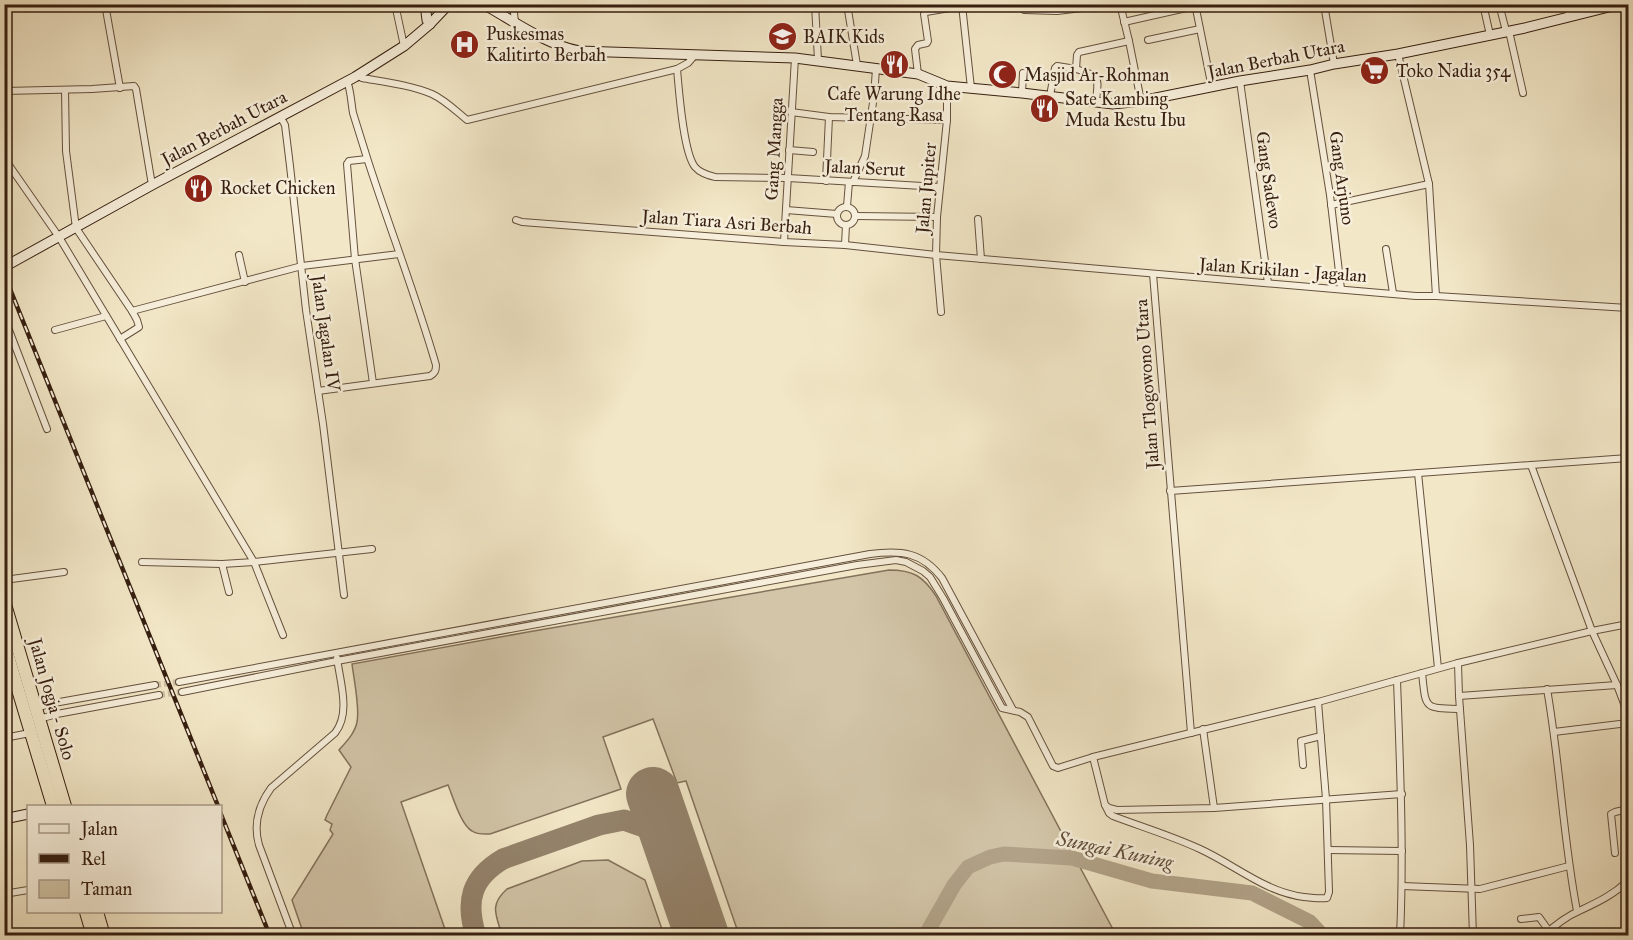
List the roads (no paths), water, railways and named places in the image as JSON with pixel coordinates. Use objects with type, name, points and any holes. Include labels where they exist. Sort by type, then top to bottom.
[{"type":"highway","name":"Jalan Jogja - Solo","points":[[4,601],[53,805]]},
{"type":"highway","name":"Jalan Jogja - Solo","points":[[4,643],[64,805]]},
{"type":"highway","points":[[86,913],[93,936]]},
{"type":"highway","points":[[97,913],[105,936]]},
{"type":"main road","points":[[425,4],[427,20],[430,24]]},
{"type":"main road","name":"Jalan Berbah Utara","points":[[4,267],[358,75],[404,46],[449,4]]},
{"type":"main road","name":"Jalan Berbah Utara","points":[[481,4],[533,33],[579,51],[818,60],[918,74],[947,86],[1113,104],[1141,101],[1240,81],[1398,54],[1491,35],[1621,4]]},
{"type":"main road","points":[[4,819],[27,814]]},
{"type":"street","points":[[105,4],[120,88]]},
{"type":"street","points":[[395,4],[404,46]]},
{"type":"street","points":[[513,4],[515,22]]},
{"type":"street","points":[[815,4],[818,60]]},
{"type":"street","points":[[847,4],[857,65]]},
{"type":"street","points":[[918,74],[915,49],[918,45],[928,41],[924,14],[973,4]]},
{"type":"street","points":[[1018,4],[1024,10],[1115,4]]},
{"type":"street","points":[[1120,4],[1141,101]]},
{"type":"street","points":[[1334,64],[1325,6],[1353,4]]},
{"type":"street","points":[[1483,4],[1491,35]]},
{"type":"street","points":[[1499,4],[1523,93]]},
{"type":"street","points":[[1568,4],[1569,17]]},
{"type":"street","points":[[962,5],[970,88]]},
{"type":"street","points":[[1124,22],[1195,5],[1212,88]]},
{"type":"street","points":[[1148,40],[1200,29]]},
{"type":"street","points":[[1076,69],[1078,52],[1129,41]]},
{"type":"street","points":[[1398,54],[1429,184],[1436,296]]},
{"type":"street","points":[[358,75],[362,78],[412,87],[434,95],[467,120],[677,69],[688,63],[695,55]]},
{"type":"street","name":"Gang Mangga","points":[[784,242],[795,58]]},
{"type":"street","points":[[1050,96],[1056,67],[1059,66],[1093,74],[1097,81],[1096,102]]},
{"type":"street","name":"Jalan Serut","points":[[677,69],[688,153],[697,169],[716,177],[788,178],[939,187]]},
{"type":"street","points":[[848,206],[851,182],[866,156],[876,69]]},
{"type":"street","name":"Gang Arjuno","points":[[1310,70],[1331,205],[1341,289]]},
{"type":"street","points":[[1022,93],[1023,73]]},
{"type":"street","points":[[318,391],[430,376],[436,370],[420,309],[367,159],[346,81]]},
{"type":"street","name":"Gang Sadewo","points":[[1240,81],[1268,284]]},
{"type":"street","points":[[4,91],[132,86],[136,89],[152,185]]},
{"type":"street","name":"Jalan Jupiter","points":[[941,312],[936,255],[937,217],[947,120],[947,86]]},
{"type":"street","points":[[65,90],[66,151],[75,228],[132,311],[139,327],[120,339]]},
{"type":"street","points":[[791,112],[829,117],[947,120]]},
{"type":"street","points":[[826,181],[829,117]]},
{"type":"street","name":"Jalan Jagalan IV","points":[[281,118],[285,125],[306,310],[344,595]]},
{"type":"street","points":[[789,150],[813,152]]},
{"type":"street","points":[[4,158],[59,237],[254,562],[283,635]]},
{"type":"street","points":[[367,159],[353,159],[347,165],[356,259],[374,383]]},
{"type":"street","points":[[1331,205],[1429,184]]},
{"type":"street","points":[[848,206],[854,209],[856,216],[852,224],[846,225],[839,222],[837,214],[841,208],[848,206]]},
{"type":"street","points":[[786,210],[837,214]]},
{"type":"street","points":[[856,216],[937,217]]},
{"type":"street","points":[[978,219],[981,259]]},
{"type":"street","name":"Jalan Tiara Asri Berbah","points":[[516,220],[845,245],[936,255]]},
{"type":"street","points":[[845,245],[846,225]]},
{"type":"street","points":[[1386,249],[1393,293]]},
{"type":"street","points":[[132,311],[302,266],[399,254]]},
{"type":"street","points":[[239,255],[244,282]]},
{"type":"street","name":"Jalan Krikilan - Jagalan","points":[[936,255],[1416,296],[1629,308]]},
{"type":"street","name":"Jalan Tlogowono Utara","points":[[1153,274],[1191,733]]},
{"type":"street","points":[[4,316],[47,429]]},
{"type":"street","points":[[55,330],[106,316]]},
{"type":"street","points":[[1170,491],[1629,458]]},
{"type":"street","points":[[1531,465],[1592,631],[1629,714]]},
{"type":"street","points":[[1418,473],[1438,668]]},
{"type":"street","points":[[142,562],[222,564],[372,549]]},
{"type":"street","points":[[178,682],[870,554],[897,552],[907,553],[926,561],[935,568],[1013,710]]},
{"type":"street","points":[[182,692],[337,661],[896,560],[906,562],[923,571],[936,585],[1002,708],[1022,712],[1028,717],[1054,767],[1061,768],[1093,757],[1318,702],[1438,668],[1629,624]]},
{"type":"street","points":[[222,564],[229,592]]},
{"type":"street","points":[[4,580],[64,572]]},
{"type":"street","points":[[527,627],[530,616]]},
{"type":"street","points":[[293,936],[259,845],[256,823],[263,799],[271,788],[340,727],[343,704],[336,651]]},
{"type":"street","points":[[1458,663],[1470,844],[1473,936]]},
{"type":"street","points":[[1422,673],[1424,697],[1427,704],[1434,708],[1460,709]]},
{"type":"street","points":[[1397,680],[1402,794],[1400,936]]},
{"type":"street","points":[[4,738],[54,703],[155,685]]},
{"type":"street","points":[[1459,696],[1617,685]]},
{"type":"street","points":[[1547,689],[1569,866],[1577,911]]},
{"type":"street","points":[[32,719],[159,695]]},
{"type":"street","points":[[1093,757],[1105,805],[1113,816],[1203,850],[1280,892],[1293,896],[1324,899],[1329,896],[1328,850],[1318,702]]},
{"type":"street","points":[[1554,732],[1629,723]]},
{"type":"street","points":[[1203,729],[1214,807]]},
{"type":"street","points":[[1303,765],[1301,741],[1321,736]]},
{"type":"street","points":[[1105,805],[1117,810],[1214,807],[1402,794]]},
{"type":"street","points":[[1615,853],[1611,814],[1629,809]]},
{"type":"street","points":[[1328,850],[1402,851]]},
{"type":"street","points":[[1402,886],[1470,889],[1488,887],[1569,866]]},
{"type":"street","points":[[1521,919],[1539,916],[1546,933],[1577,911],[1603,900],[1629,881]]},
{"type":"street","points":[[4,894],[27,890]]},
{"type":"waterway","name":"Sungai Kuning","points":[[925,936],[954,885],[968,867],[990,857],[1004,854],[1072,858],[1152,881],[1252,893],[1310,922],[1323,936]]},
{"type":"tunnel","points":[[155,685],[179,682]]},
{"type":"tunnel","points":[[159,695],[182,692]]},
{"type":"railway","points":[[4,274],[218,805]]},
{"type":"railway","points":[[222,817],[270,936]]},
{"type":"place","name":"BAIK Kids","points":[[782,37]]},
{"type":"place","name":"Puskesmas Kalitirto Berbah","points":[[465,44]]},
{"type":"place","name":"Cafe Warung Idhe Tentang Rasa","points":[[894,65]]},
{"type":"place","name":"Toko Nadia 354","points":[[1375,71]]},
{"type":"place","name":"Masjid Ar-Rohman","points":[[1003,75]]},
{"type":"place","name":"Sate Kambing Muda Restu Ibu","points":[[1044,109]]},
{"type":"place","name":"Rocket Chicken","points":[[199,188]]}]
